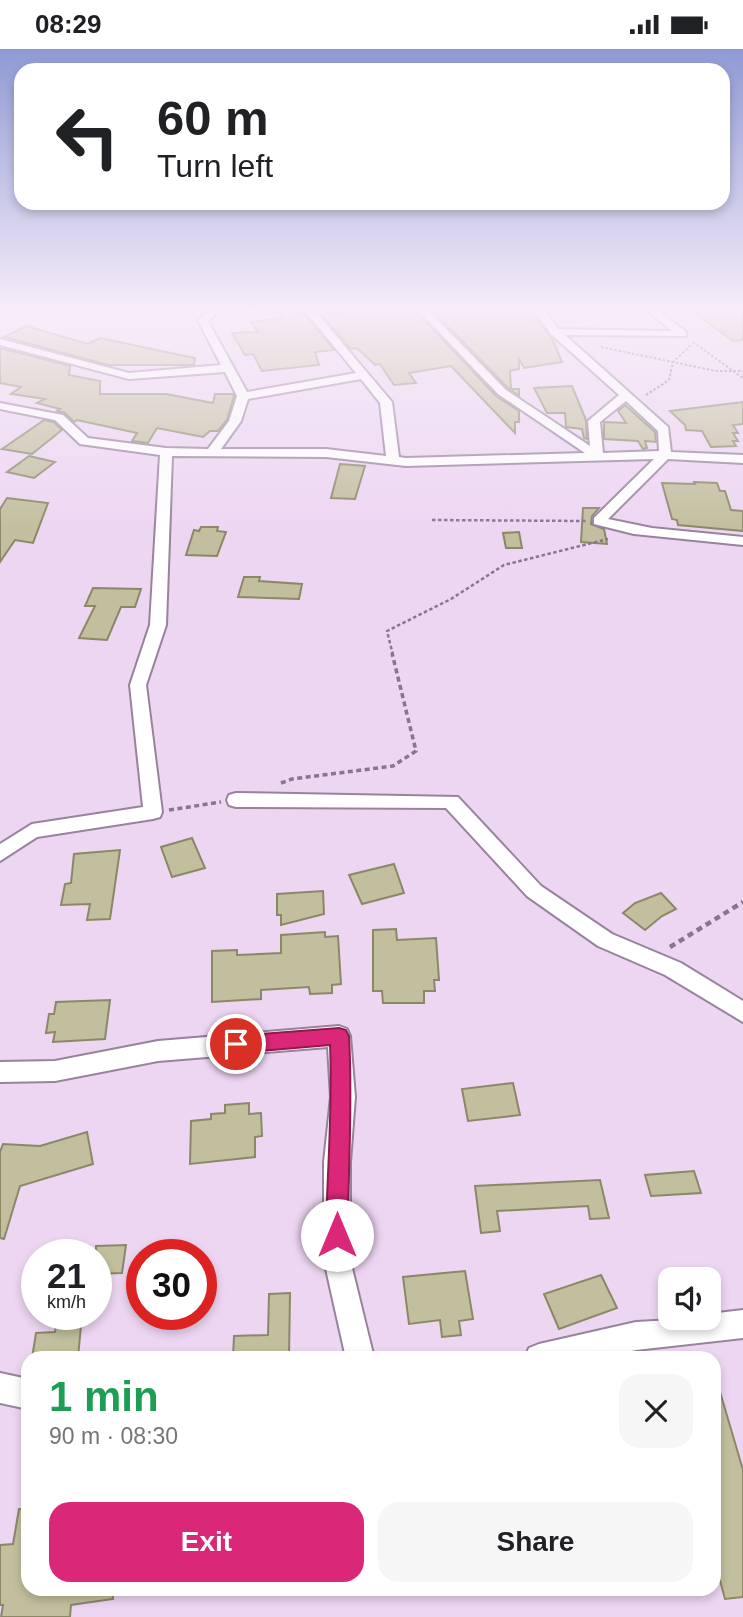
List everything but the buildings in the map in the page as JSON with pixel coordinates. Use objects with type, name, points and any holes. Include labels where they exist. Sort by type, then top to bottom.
[{"type":"street","points":[[211,453],[235,421],[243,396],[237,384]]},
{"type":"street","points":[[243,396],[312,384]]},
{"type":"street","points":[[371,384],[389,411],[394,461]]},
{"type":"street","points":[[494,384],[597,456]]},
{"type":"street","points":[[614,384],[664,431],[665,455],[599,521],[622,530],[720,536],[743,541]]},
{"type":"street","points":[[597,456],[594,421],[626,395]]},
{"type":"street","points":[[0,406],[59,417],[84,441],[166,452],[327,453],[394,461],[665,455],[743,459]]},
{"type":"street","points":[[0,854],[32,831],[153,812],[138,685],[158,625],[166,452]]},
{"type":"street","points":[[236,800],[451,803],[534,891],[605,940],[673,969],[743,1013]]},
{"type":"street","points":[[0,1072],[55,1070],[158,1051],[339,1036],[342,1097],[337,1162],[337,1260],[358,1351]]},
{"type":"street","points":[[570,1351],[636,1336],[743,1324]]},
{"type":"street","points":[[0,1388],[21,1392]]},
{"type":"path","points":[[626,395],[646,395],[663,384]]},
{"type":"path","points":[[432,520],[599,521]]},
{"type":"path","points":[[153,812],[236,800],[292,779],[393,766],[416,751],[387,631],[452,600],[504,565],[643,531]]},
{"type":"path","points":[[650,959],[743,902]]},
{"type":"route","points":[[236,1044],[339,1036],[342,1097],[337,1162],[337,1235]]}]
